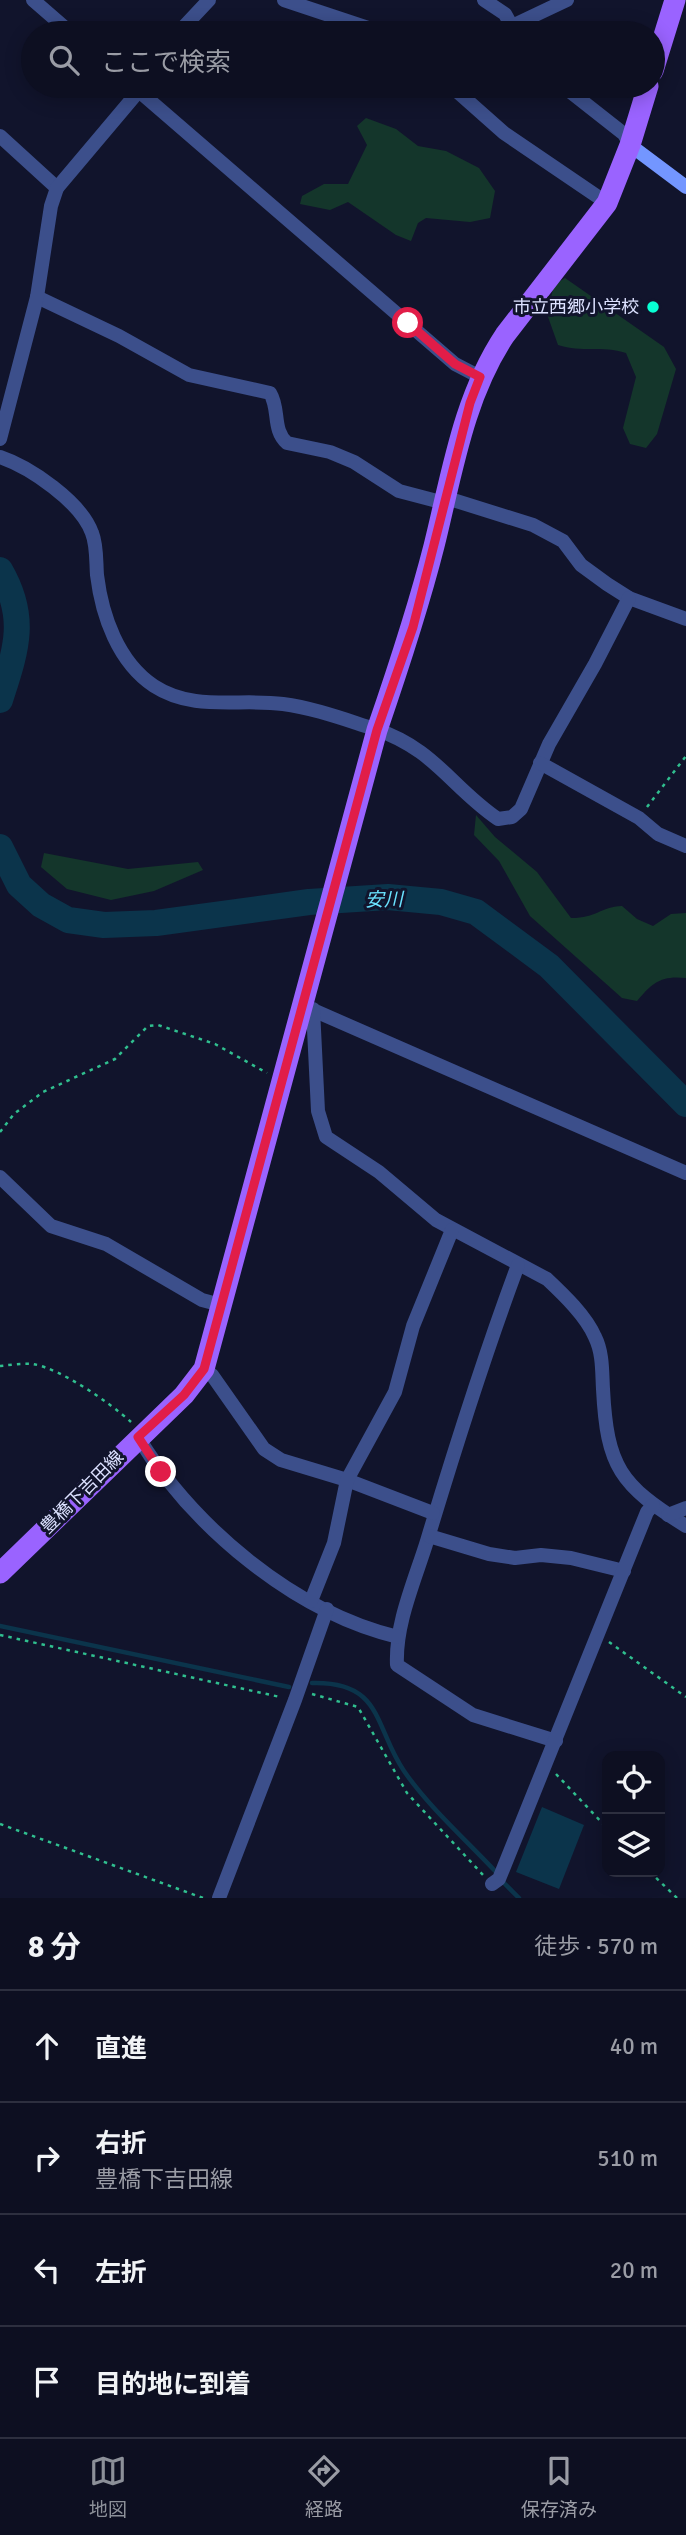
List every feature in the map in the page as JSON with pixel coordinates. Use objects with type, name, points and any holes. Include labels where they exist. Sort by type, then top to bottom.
[{"type":"main road","points":[[665,32],[675,0]]},
{"type":"main road","name":"豊橋下吉田線","points":[[0,1573],[184,1395],[204,1369],[282,1079],[308,1008],[326,917],[377,730],[413,627],[470,403],[480,377],[505,335],[607,203],[630,145],[644,98]]},
{"type":"street","points":[[33,0],[57,21]]},
{"type":"street","points":[[189,21],[209,0]]},
{"type":"street","points":[[284,0],[347,21]]},
{"type":"street","points":[[484,0],[505,14],[509,21]]},
{"type":"street","points":[[529,21],[567,0]]},
{"type":"street","points":[[0,439],[37,298],[51,206],[57,188],[130,98]]},
{"type":"street","points":[[149,98],[455,364],[480,377]]},
{"type":"street","points":[[465,98],[504,133],[607,203]]},
{"type":"street","points":[[578,98],[624,134],[630,145],[686,187]]},
{"type":"street","points":[[0,136],[57,188]]},
{"type":"street","points":[[37,298],[119,336],[189,375],[270,393],[275,401],[278,430],[286,443],[330,452],[354,462],[400,491],[437,501],[446,500],[533,525],[564,541],[581,565],[629,597],[686,619]]},
{"type":"street","points":[[0,457],[56,489],[82,517],[92,534],[100,597],[111,631],[138,671],[154,686],[187,700],[214,704],[284,704],[377,730],[429,755],[498,819],[512,817],[521,808],[540,763],[629,597]]},
{"type":"street","points":[[540,763],[639,818],[659,834],[686,846]]},
{"type":"street","points":[[686,1173],[308,1008],[317,1111],[326,1137],[379,1172],[452,1230],[547,1279],[595,1335],[601,1353],[605,1433],[612,1459],[653,1505],[686,1526]]},
{"type":"street","points":[[0,1177],[51,1226],[106,1244],[202,1300],[221,1305]]},
{"type":"street","points":[[311,1601],[334,1543],[347,1480],[395,1392],[413,1326],[452,1230]]},
{"type":"street","points":[[518,1265],[477,1375],[433,1513],[429,1536],[398,1637],[397,1665],[452,1704],[473,1715],[556,1741]]},
{"type":"street","points":[[204,1369],[212,1375],[264,1449],[281,1460],[347,1480],[433,1513]]},
{"type":"street","points":[[138,1437],[173,1489],[273,1581],[327,1609],[398,1637]]},
{"type":"street","points":[[492,1884],[499,1879],[597,1635],[653,1505]]},
{"type":"street","points":[[668,1515],[686,1508]]},
{"type":"street","points":[[429,1536],[489,1554],[515,1558],[541,1555],[571,1558],[624,1571]]},
{"type":"street","points":[[219,1898],[297,1696],[327,1609]]},
{"type":"path","points":[[639,818],[686,756]]},
{"type":"path","points":[[0,1132],[14,1114],[43,1092],[115,1059],[148,1027],[158,1024],[215,1044],[282,1079]]},
{"type":"path","points":[[0,1366],[30,1364],[44,1367],[114,1406],[134,1424],[138,1437]]},
{"type":"path","points":[[0,1635],[358,1707],[407,1793],[492,1884]]},
{"type":"path","points":[[597,1635],[686,1697]]},
{"type":"path","points":[[547,1764],[602,1823]]},
{"type":"path","points":[[0,1824],[203,1898]]},
{"type":"path","points":[[655,1877],[677,1898]]},
{"type":"green space","points":[[366,118],[396,129],[418,146],[446,151],[479,168],[495,191],[490,218],[470,222],[426,218],[418,223],[411,241],[396,235],[348,202],[330,210],[300,204],[302,196],[324,184],[348,184],[367,145],[357,126]]},
{"type":"green space","points":[[565,278],[664,347],[676,369],[657,434],[646,448],[630,444],[623,428],[636,377],[626,353],[558,345],[547,314],[554,285]]},
{"type":"green space","points":[[476,815],[495,837],[537,872],[571,918],[622,906],[637,919],[653,926],[671,914],[686,913],[686,978],[663,979],[647,989],[637,1001],[622,998],[530,916],[499,861],[474,835]]},
{"type":"green space","points":[[44,853],[128,869],[198,862],[203,870],[154,891],[111,900],[67,889],[41,867]]},
{"type":"water","points":[[542,1807],[584,1825],[559,1889],[516,1872]]},
{"type":"waterway","name":"安川","points":[[0,570],[9,587],[17,619],[11,665],[0,700]]},
{"type":"waterway","name":"安川","points":[[0,847],[19,885],[41,905],[68,920],[104,925],[156,923],[309,902],[388,897],[441,902],[476,912],[549,966],[686,1104]]},
{"type":"waterway","points":[[0,1626],[289,1687]]},
{"type":"waterway","points":[[312,1683],[335,1684],[364,1698],[373,1710],[404,1771],[436,1810],[495,1871]]},
{"type":"waterway","points":[[504,1883],[519,1898]]},
{"type":"place","name":"市立西郷小学校","points":[[653,307]]},
{"type":"route","points":[[161,1472],[138,1437],[184,1395],[204,1369],[377,730],[413,627],[470,403],[480,377],[455,364],[408,323]]}]
